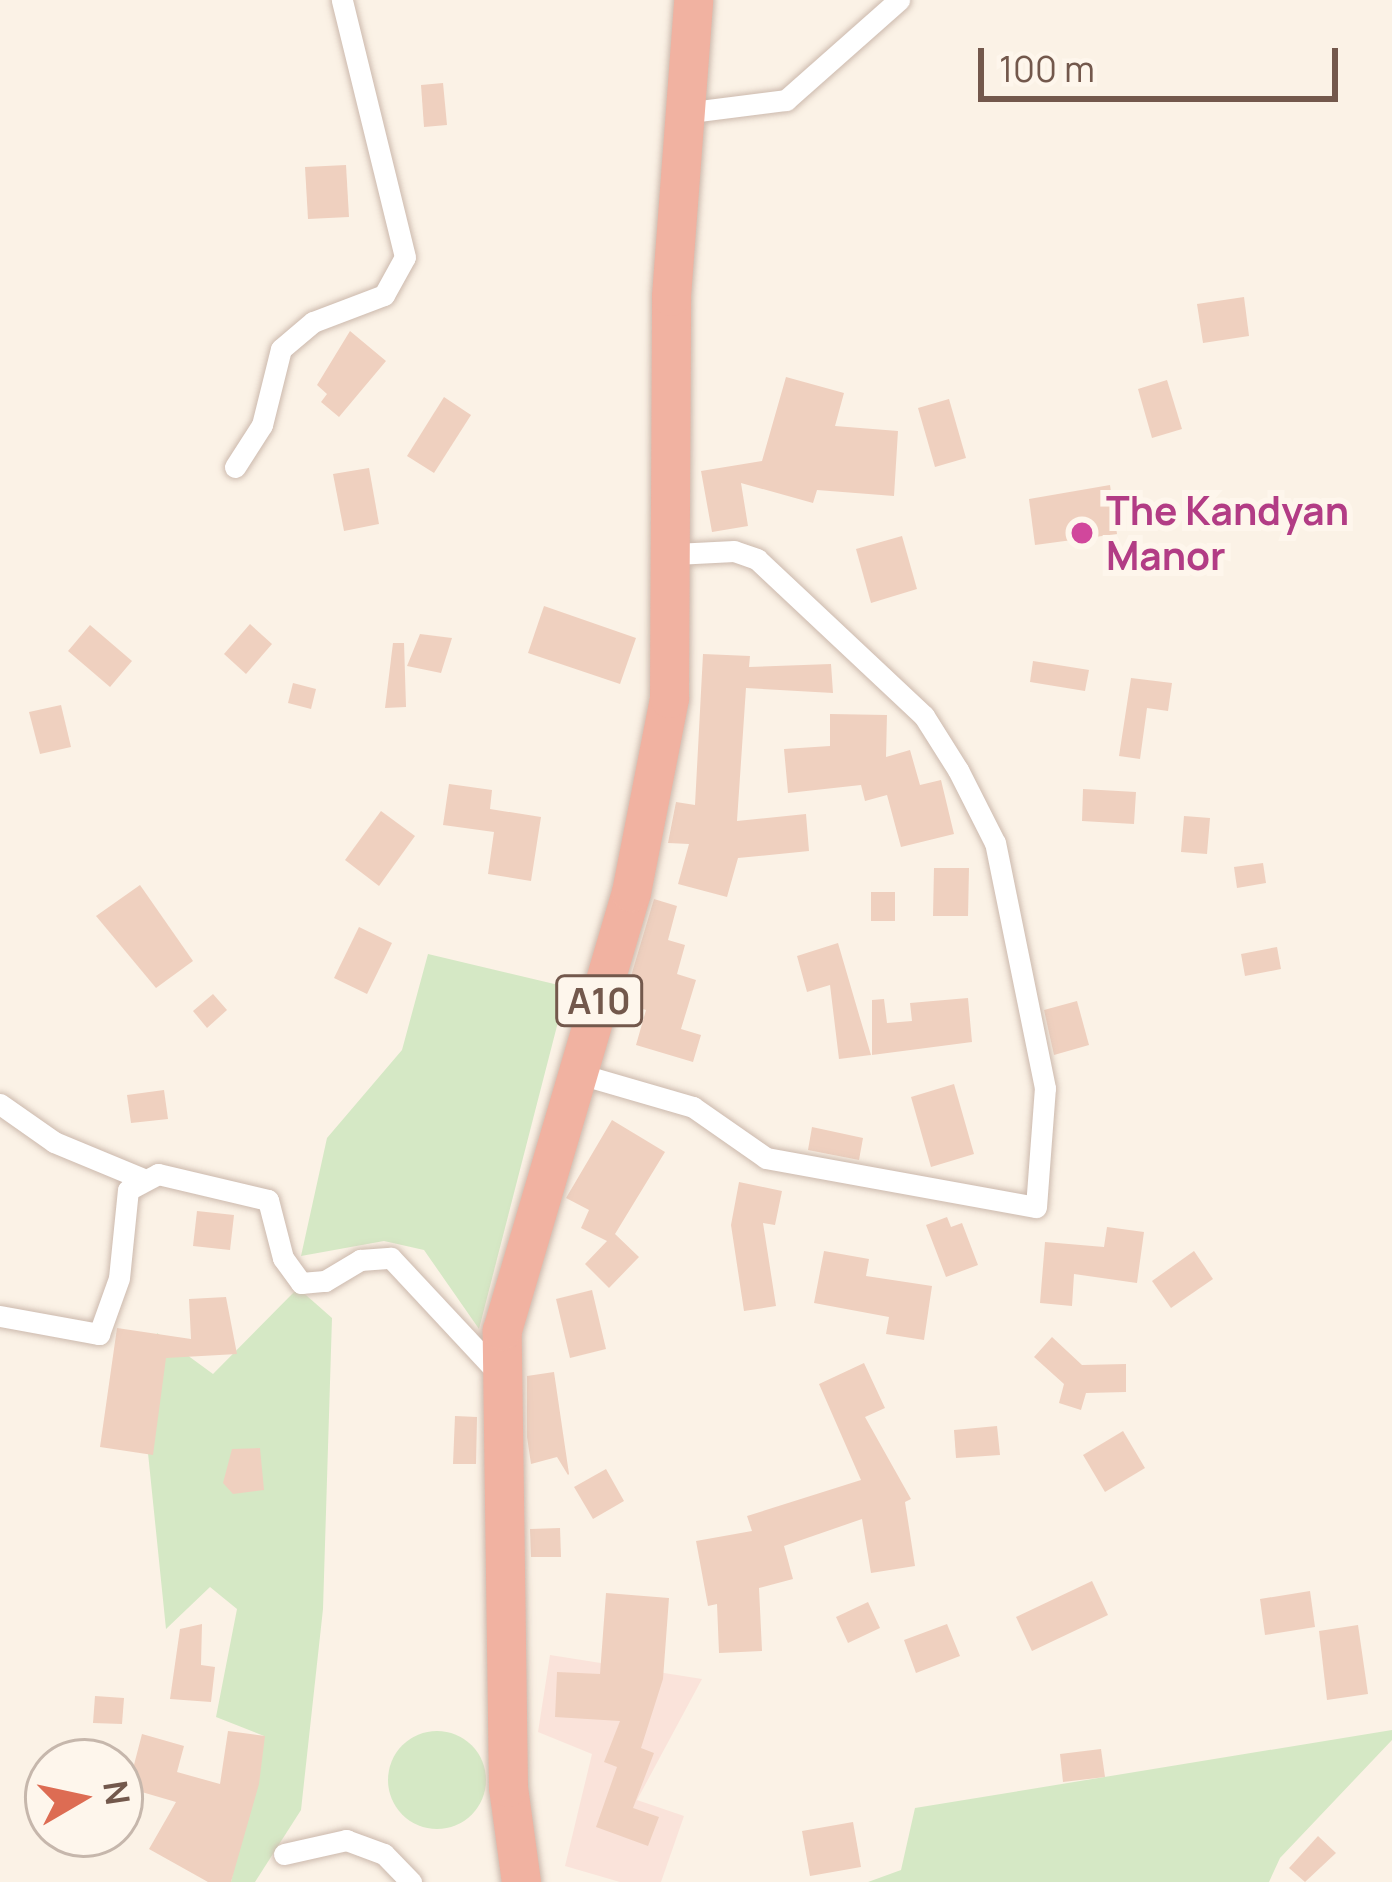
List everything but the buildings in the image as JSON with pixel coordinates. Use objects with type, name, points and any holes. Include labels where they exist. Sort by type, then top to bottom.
[{"type":"highway","name":"A10","points":[[521,1882],[508,1787],[500,1374],[512,1283],[651,812],[669,698],[675,554],[671,296],[693,0]]},
{"type":"street","points":[[235,467],[262,425],[281,349],[313,322],[384,295],[404,257],[342,0]]},
{"type":"street","points":[[683,113],[786,100],[899,0]]},
{"type":"street","points":[[577,1073],[693,1108],[766,1159],[1036,1208],[1045,1088],[995,843],[958,770],[924,716],[758,559],[734,551],[675,554]]},
{"type":"street","points":[[0,1104],[54,1142],[141,1178]]},
{"type":"street","points":[[0,1316],[99,1334],[119,1278],[128,1190],[141,1178],[158,1174],[268,1200],[284,1258],[301,1283],[326,1281],[360,1260],[391,1258],[500,1374]]},
{"type":"street","points":[[284,1853],[346,1840],[384,1854],[411,1882]]},
{"type":"shaded area","points":[[550,1655],[702,1679],[637,1800],[684,1816],[661,1882],[620,1882],[565,1866],[592,1754],[538,1732]]},
{"type":"green space","points":[[428,954],[567,987],[479,1329],[424,1250],[384,1241],[301,1256],[327,1138],[402,1050]]},
{"type":"green space","points":[[298,1288],[332,1318],[323,1609],[301,1810],[255,1882],[231,1882],[264,1736],[216,1717],[237,1609],[210,1587],[166,1629],[144,1414],[157,1333],[213,1374]]},
{"type":"green space","points":[[1392,1730],[1392,1740],[1280,1858],[1269,1882],[868,1882],[901,1870],[915,1808]]},
{"type":"green space","points":[[437,1731],[472,1745],[486,1780],[472,1815],[437,1829],[402,1815],[388,1780],[402,1745]]},
{"type":"place","name":"The Kandyan Manor","points":[[1082,533]]}]
